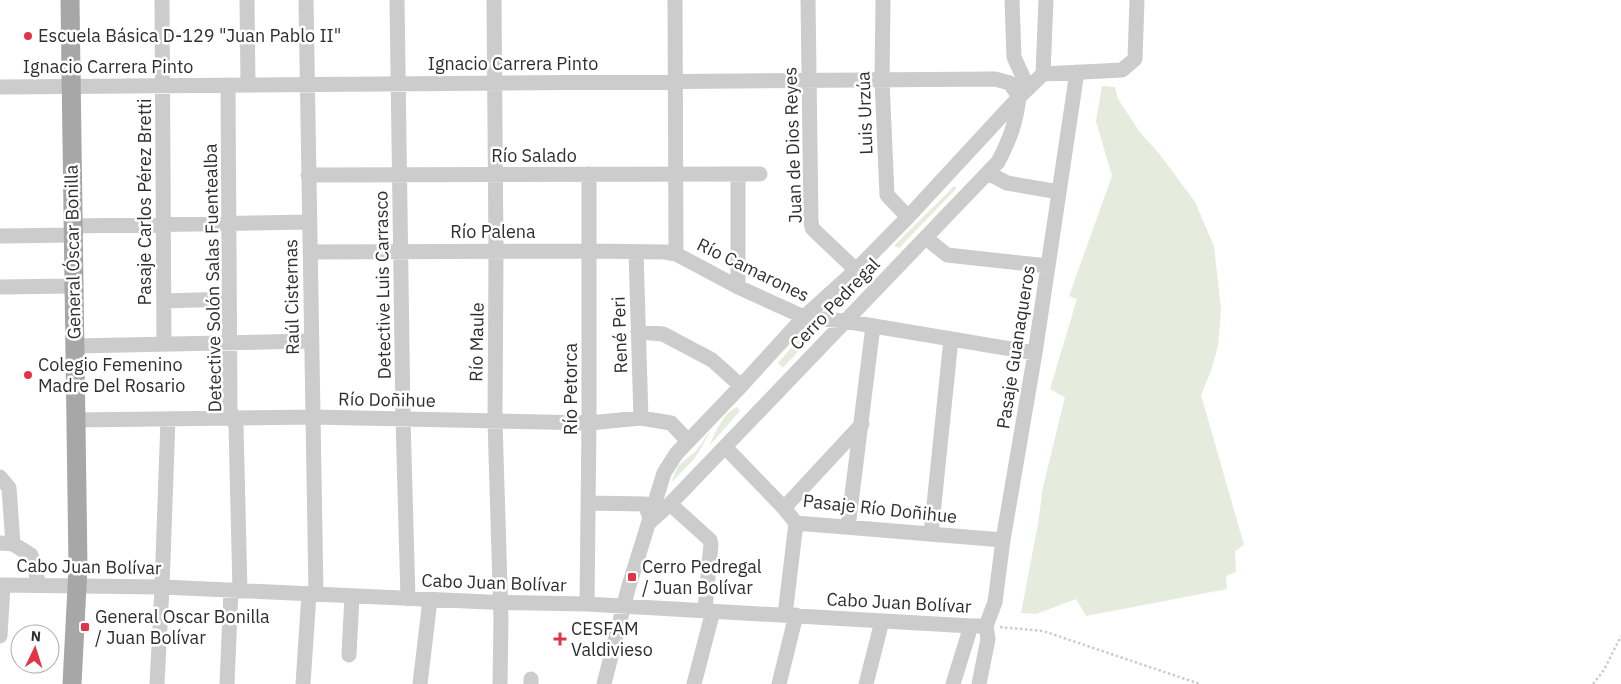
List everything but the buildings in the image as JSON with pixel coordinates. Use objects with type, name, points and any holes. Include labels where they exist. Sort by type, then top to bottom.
[{"type":"main road","name":"General Óscar Bonilla","points":[[70,0],[78,585],[72,684]]},
{"type":"street","name":"Pasaje Carlos Pérez Bretti","points":[[162,0],[164,344]]},
{"type":"street","points":[[247,0],[248,85]]},
{"type":"street","name":"Raúl Cisternas","points":[[303,684],[312,594],[313,417],[306,0]]},
{"type":"street","name":"Detective Luis Carrasco","points":[[398,0],[403,419],[408,599]]},
{"type":"street","name":"Río Maule","points":[[494,0],[496,174],[495,421],[500,603],[500,684]]},
{"type":"street","name":"Río Camarones","points":[[675,0],[676,254],[738,287],[804,317],[844,321],[1036,353]]},
{"type":"street","name":"Juan de Dios Reyes","points":[[808,0],[812,228],[856,270]]},
{"type":"street","name":"Luis Urzúa","points":[[883,0],[882,80],[887,195],[908,217]]},
{"type":"street","points":[[1012,0],[1014,57],[1023,93]]},
{"type":"street","points":[[1046,0],[1043,74],[1122,70],[1136,59],[1137,0]]},
{"type":"street","name":"Pasaje Guanaqueros","points":[[953,684],[978,626],[995,602],[1003,540],[1036,353],[1077,72]]},
{"type":"street","name":"Cerro Pedregal","points":[[604,684],[624,606],[664,474],[676,454],[804,317],[856,270],[1043,74]]},
{"type":"street","name":"Ignacio Carrera Pinto","points":[[0,87],[995,79],[1010,83],[1023,93]]},
{"type":"street","name":"Detective Solón Salas Fuentealba","points":[[227,684],[235,590],[236,426],[230,410],[228,85]]},
{"type":"street","name":"Cerro Pedregal","points":[[651,521],[670,504],[998,162],[1010,139],[1023,93]]},
{"type":"street","points":[[988,173],[1007,182],[1059,192]]},
{"type":"street","name":"Río Petorca","points":[[587,604],[590,251],[588,174]]},
{"type":"street","points":[[738,174],[738,287]]},
{"type":"street","name":"Río Salado","points":[[308,175],[760,174]]},
{"type":"street","points":[[0,236],[164,224],[309,222]]},
{"type":"street","points":[[926,238],[947,255],[1048,266]]},
{"type":"street","name":"Río Palena","points":[[310,252],[590,251],[665,252],[676,254]]},
{"type":"street","name":"René Peri","points":[[636,252],[641,418]]},
{"type":"street","points":[[0,287],[74,286]]},
{"type":"street","points":[[164,300],[229,299]]},
{"type":"street","points":[[848,527],[874,326]]},
{"type":"street","points":[[638,332],[663,334],[712,360],[741,386]]},
{"type":"street","points":[[931,534],[952,339]]},
{"type":"street","points":[[75,346],[311,341]]},
{"type":"street","name":"Río Doñihue","points":[[76,420],[313,417],[589,423],[641,418],[671,423],[688,441]]},
{"type":"street","points":[[157,684],[168,419]]},
{"type":"street","points":[[784,508],[862,424]]},
{"type":"street","name":"Pasaje Río Doñihue","points":[[725,447],[796,523],[1003,540]]},
{"type":"street","points":[[0,477],[9,488],[6,544],[31,555],[39,585]]},
{"type":"street","points":[[588,503],[645,504],[651,521]]},
{"type":"street","points":[[670,504],[710,540],[711,544],[709,610],[694,684]]},
{"type":"street","points":[[779,684],[791,615],[796,523]]},
{"type":"street","points":[[0,636],[1,585]]},
{"type":"street","name":"Cabo Juan Bolívar","points":[[1,585],[162,587],[500,603],[587,604],[978,626]]},
{"type":"street","points":[[349,655],[352,596]]},
{"type":"street","points":[[420,684],[430,600]]},
{"type":"street","points":[[866,684],[882,621]]},
{"type":"street","points":[[978,626],[988,639],[979,684]]},
{"type":"path","points":[[978,626],[1043,631],[1200,684]]},
{"type":"path","points":[[1592,684],[1604,670],[1621,636]]},
{"type":"shaded area","points":[[1102,86],[1115,87],[1118,99],[1139,131],[1161,156],[1195,202],[1214,246],[1221,310],[1218,346],[1211,371],[1201,395],[1244,545],[1235,551],[1236,572],[1226,576],[1227,589],[1086,616],[1076,599],[1036,614],[1021,613],[1043,487],[1065,397],[1050,389],[1077,299],[1069,296],[1112,176],[1096,121]]},
{"type":"shaded area","points":[[954,186],[956,187],[955,190],[899,248],[894,246],[909,231]]},
{"type":"shaded area","points":[[810,326],[816,327],[818,330],[783,368],[778,363]]},
{"type":"shaded area","points":[[737,407],[740,411],[709,446],[723,419]]},
{"type":"shaded area","points":[[713,427],[695,458],[671,483],[678,466],[696,451]]},
{"type":"place","name":"Escuela Básica D-129 \"Juan Pablo II\"","points":[[28,36]]},
{"type":"place","name":"Colegio Femenino Madre Del Rosario","points":[[28,375]]},
{"type":"place","name":"Cerro Pedregal / Juan Bolívar","points":[[632,577]]},
{"type":"place","name":"General Oscar Bonilla / Juan Bolívar","points":[[85,627]]},
{"type":"place","name":"CESFAM Valdivieso","points":[[560,639]]}]
